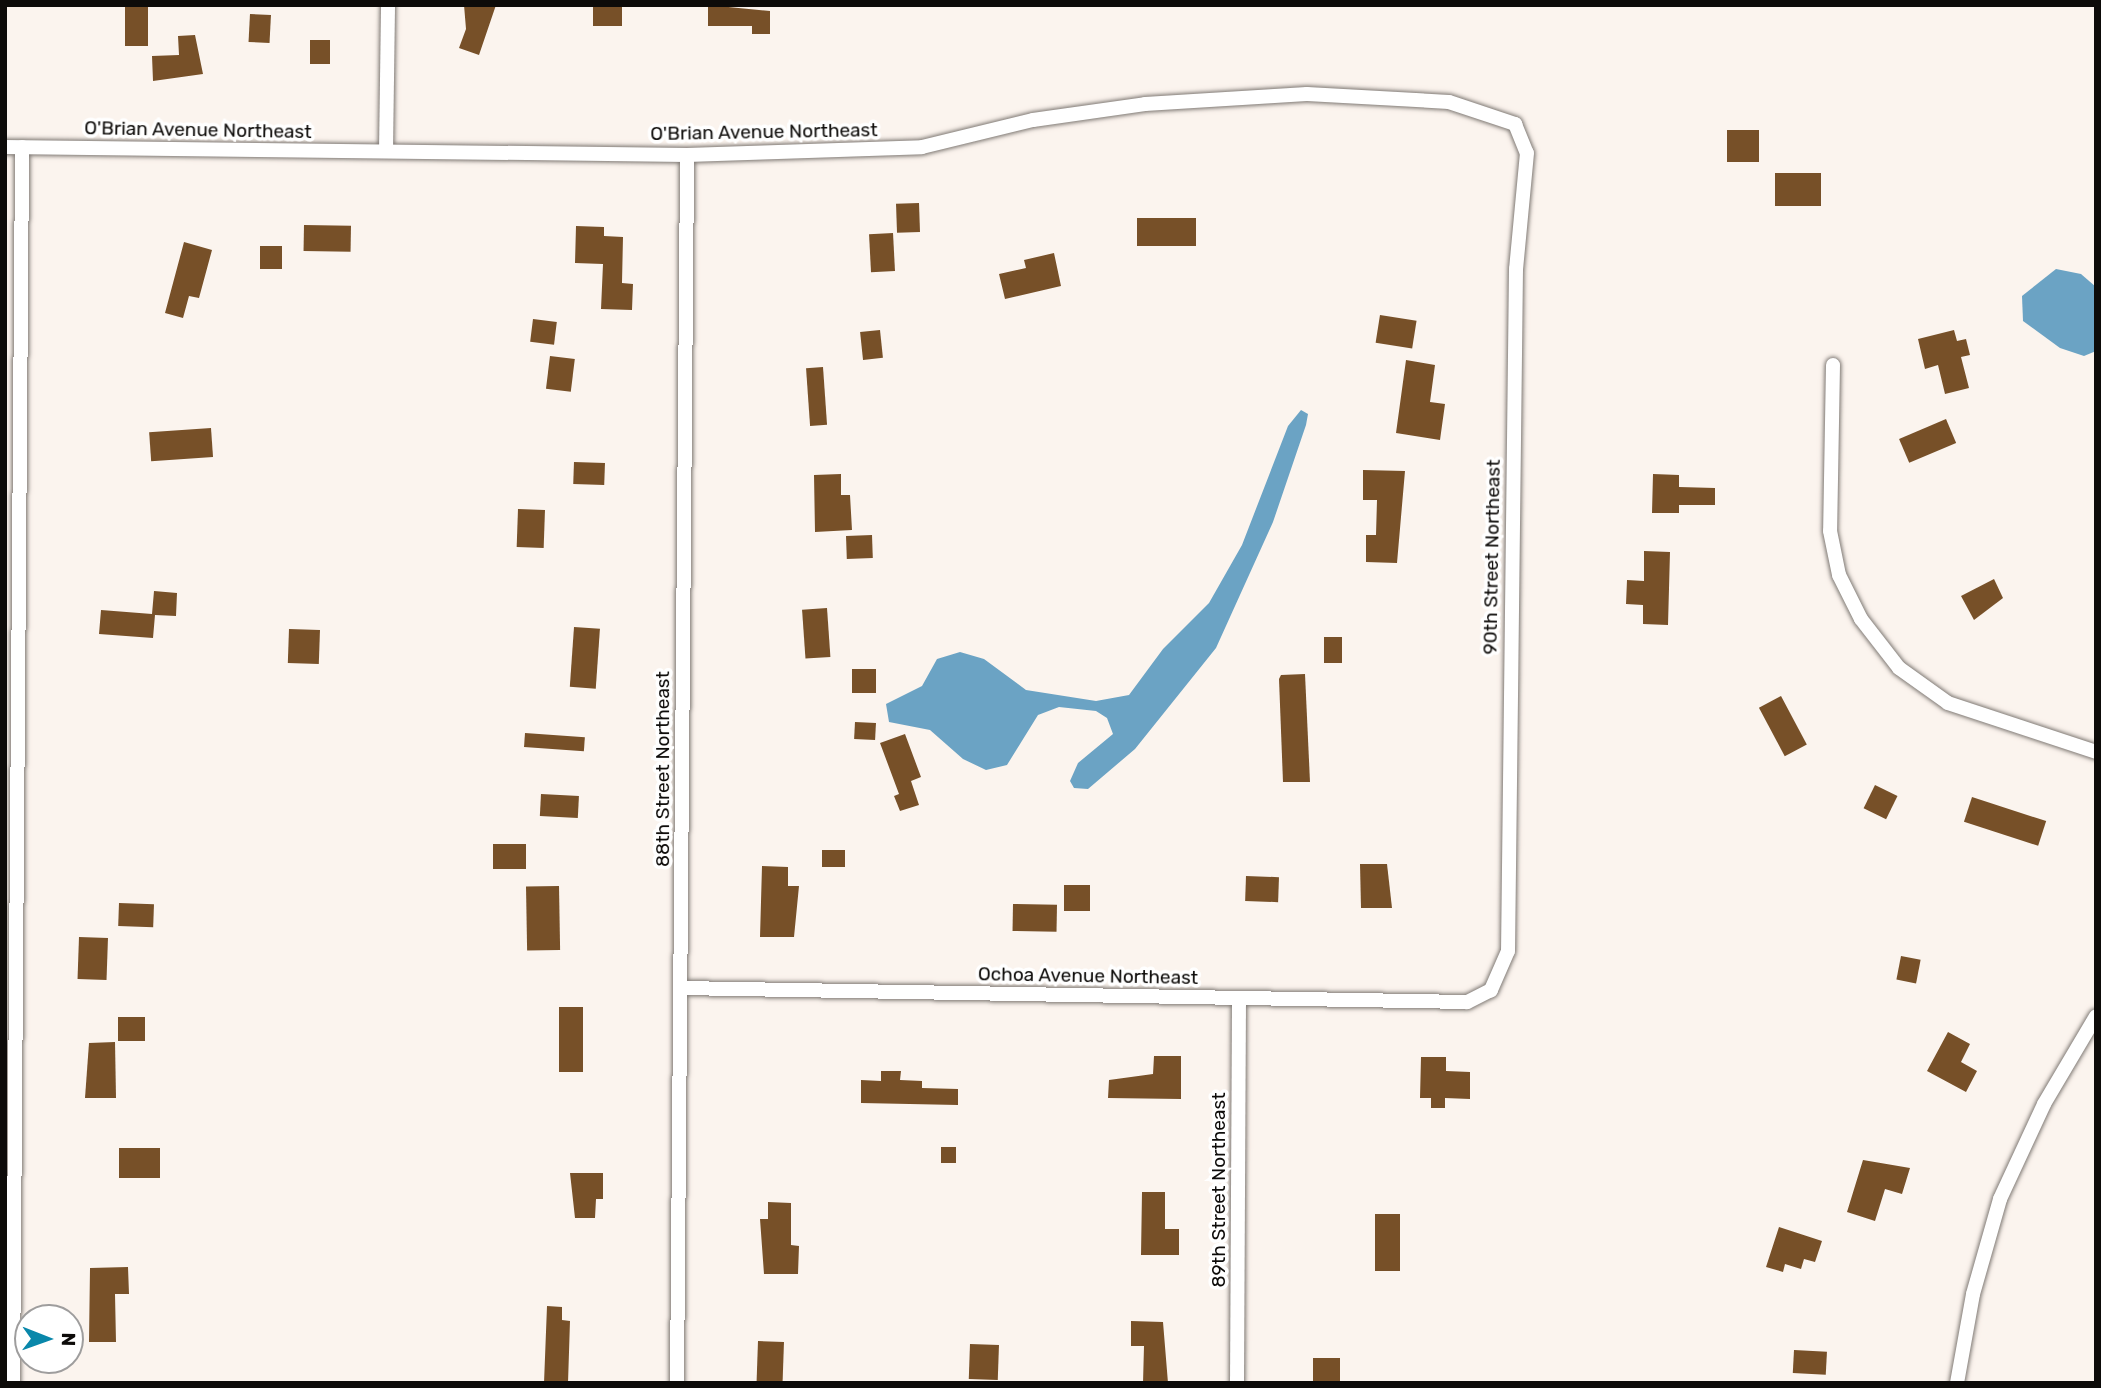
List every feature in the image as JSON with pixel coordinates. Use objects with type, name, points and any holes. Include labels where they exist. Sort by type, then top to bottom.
[{"type":"street","points":[[386,151],[388,5]]},
{"type":"street","name":"O'Brian Avenue Northeast","points":[[5,147],[687,155],[922,147],[1033,120],[1145,104],[1307,94],[1450,102],[1515,124]]},
{"type":"street","name":"90th Street Northeast","points":[[1491,990],[1508,951],[1516,269],[1527,153],[1515,124]]},
{"type":"street","points":[[13,1383],[22,147]]},
{"type":"street","name":"88th Street Northeast","points":[[677,1383],[687,155]]},
{"type":"street","points":[[1833,365],[1830,531],[1839,575],[1861,619],[1899,668],[1948,703],[2096,752]]},
{"type":"street","name":"Ochoa Avenue Northeast","points":[[680,988],[1467,1002],[1491,990]]},
{"type":"street","name":"89th Street Northeast","points":[[1237,1383],[1239,998]]},
{"type":"street","points":[[1957,1383],[1973,1294],[2000,1199],[2044,1104],[2096,1016]]},
{"type":"water","points":[[2056,269],[2081,274],[2096,287],[2096,351],[2084,356],[2060,348],[2023,321],[2022,296]]},
{"type":"water","points":[[1301,410],[1308,414],[1306,425],[1273,522],[1216,648],[1135,749],[1088,789],[1074,788],[1070,781],[1078,763],[1113,734],[1107,718],[1096,711],[1059,707],[1038,715],[1007,765],[986,770],[963,759],[930,730],[889,722],[886,704],[922,686],[937,659],[960,652],[984,659],[1026,690],[1096,701],[1129,695],[1163,649],[1209,603],[1242,545],[1288,426]]},
{"type":"building","points":[[125,5],[148,5],[148,46],[125,46]]},
{"type":"building","points":[[464,5],[496,5],[479,55],[459,48],[466,29]]},
{"type":"building","points":[[593,5],[622,5],[622,26],[593,26]]},
{"type":"building","points":[[708,5],[770,11],[770,34],[752,34],[752,26],[708,26]]},
{"type":"building","points":[[250,14],[271,15],[270,43],[249,42]]},
{"type":"building","points":[[195,35],[203,74],[153,81],[152,56],[179,55],[178,36]]},
{"type":"building","points":[[310,40],[330,40],[330,64],[310,64]]},
{"type":"building","points":[[1727,130],[1759,130],[1759,162],[1727,162]]},
{"type":"building","points":[[1775,173],[1821,173],[1821,206],[1775,206]]},
{"type":"building","points":[[919,203],[920,232],[897,233],[896,204]]},
{"type":"building","points":[[1137,218],[1196,218],[1196,246],[1137,246]]},
{"type":"building","points":[[304,225],[351,226],[351,252],[304,251]]},
{"type":"building","points":[[576,226],[604,227],[604,236],[623,237],[622,283],[633,284],[632,310],[601,309],[603,264],[575,263]]},
{"type":"building","points":[[893,233],[895,271],[871,272],[869,234]]},
{"type":"building","points":[[184,242],[212,250],[199,298],[189,296],[183,318],[165,313]]},
{"type":"building","points":[[260,246],[282,246],[282,269],[260,269]]},
{"type":"building","points":[[1054,253],[1061,286],[1005,299],[999,274],[1026,268],[1024,260]]},
{"type":"building","points":[[1380,315],[1417,321],[1412,348],[1376,343]]},
{"type":"building","points":[[533,319],[557,322],[554,345],[530,342]]},
{"type":"building","points":[[880,330],[883,358],[863,360],[860,332]]},
{"type":"building","points":[[1954,330],[1957,341],[1966,339],[1970,355],[1961,357],[1969,388],[1945,394],[1938,365],[1925,369],[1918,339]]},
{"type":"building","points":[[550,356],[575,359],[571,392],[546,389]]},
{"type":"building","points":[[1406,360],[1435,365],[1430,402],[1445,404],[1440,440],[1396,433]]},
{"type":"building","points":[[823,367],[827,425],[810,426],[806,368]]},
{"type":"building","points":[[1946,419],[1956,443],[1909,463],[1899,439]]},
{"type":"building","points":[[211,428],[213,457],[151,461],[149,432]]},
{"type":"building","points":[[574,462],[605,463],[604,485],[573,484]]},
{"type":"building","points":[[1363,470],[1405,471],[1397,563],[1366,562],[1366,535],[1376,535],[1377,500],[1363,500]]},
{"type":"building","points":[[841,474],[841,495],[850,495],[852,530],[815,532],[814,475]]},
{"type":"building","points":[[1653,474],[1679,475],[1679,487],[1715,488],[1715,505],[1679,505],[1679,513],[1652,513]]},
{"type":"building","points":[[518,509],[545,510],[544,548],[517,547]]},
{"type":"building","points":[[872,535],[873,558],[847,559],[846,536]]},
{"type":"building","points":[[1644,551],[1670,552],[1668,625],[1643,624],[1643,605],[1626,604],[1627,580],[1644,581]]},
{"type":"building","points":[[1994,579],[2003,598],[1974,620],[1961,596]]},
{"type":"building","points":[[154,591],[177,593],[176,616],[155,615],[153,638],[99,634],[101,610],[152,614]]},
{"type":"building","points":[[827,608],[830,657],[805,659],[802,610]]},
{"type":"building","points":[[574,627],[600,629],[596,689],[570,687]]},
{"type":"building","points":[[289,629],[320,630],[319,664],[288,663]]},
{"type":"building","points":[[1324,637],[1342,637],[1342,663],[1324,663]]},
{"type":"building","points":[[852,669],[876,669],[876,693],[852,693]]},
{"type":"building","points":[[1305,674],[1310,782],[1283,782],[1279,679],[1281,675]]},
{"type":"building","points":[[1781,696],[1807,745],[1785,756],[1759,708]]},
{"type":"building","points":[[855,722],[876,723],[875,740],[854,739]]},
{"type":"building","points":[[525,733],[585,737],[584,751],[524,747]]},
{"type":"building","points":[[905,734],[921,777],[911,781],[919,805],[900,811],[894,796],[899,794],[880,743]]},
{"type":"building","points":[[1875,785],[1897,796],[1886,819],[1864,808]]},
{"type":"building","points":[[541,794],[579,796],[578,818],[540,816]]},
{"type":"building","points":[[1972,797],[2046,821],[2038,846],[1964,822]]},
{"type":"building","points":[[493,844],[526,844],[526,869],[493,869]]},
{"type":"building","points":[[822,850],[845,850],[845,867],[822,867]]},
{"type":"building","points":[[1360,864],[1387,864],[1392,908],[1361,908]]},
{"type":"building","points":[[762,866],[788,867],[788,886],[799,886],[794,937],[760,937]]},
{"type":"building","points":[[1246,876],[1279,877],[1278,902],[1245,901]]},
{"type":"building","points":[[1064,885],[1090,885],[1090,911],[1064,911]]},
{"type":"building","points":[[559,886],[560,950],[527,951],[526,887]]},
{"type":"building","points":[[119,903],[154,904],[153,927],[118,926]]},
{"type":"building","points":[[1013,904],[1057,905],[1057,932],[1013,931]]},
{"type":"building","points":[[79,937],[108,938],[107,980],[78,979]]},
{"type":"building","points":[[1901,956],[1921,960],[1916,983],[1896,980]]},
{"type":"building","points":[[559,1007],[583,1007],[583,1072],[559,1072]]},
{"type":"building","points":[[118,1017],[145,1017],[145,1041],[118,1041]]},
{"type":"building","points":[[1948,1032],[1970,1044],[1961,1062],[1977,1071],[1966,1092],[1927,1071]]},
{"type":"building","points":[[115,1042],[116,1098],[85,1098],[89,1043]]},
{"type":"building","points":[[1154,1056],[1181,1056],[1181,1099],[1108,1098],[1109,1080],[1153,1074]]},
{"type":"building","points":[[1421,1057],[1446,1057],[1446,1071],[1470,1072],[1470,1099],[1445,1098],[1445,1108],[1431,1108],[1431,1098],[1420,1098]]},
{"type":"building","points":[[881,1071],[901,1071],[900,1080],[922,1081],[922,1088],[958,1089],[958,1105],[861,1103],[861,1080],[881,1081]]},
{"type":"building","points":[[941,1147],[956,1147],[956,1163],[941,1163]]},
{"type":"building","points":[[119,1148],[160,1148],[160,1178],[119,1178]]},
{"type":"building","points":[[1863,1160],[1910,1168],[1902,1194],[1885,1189],[1875,1221],[1847,1212]]},
{"type":"building","points":[[570,1173],[603,1173],[603,1199],[596,1199],[595,1218],[575,1218]]},
{"type":"building","points":[[1142,1192],[1165,1192],[1165,1229],[1179,1229],[1179,1255],[1141,1255]]},
{"type":"building","points":[[768,1202],[791,1203],[791,1245],[799,1246],[798,1274],[764,1274],[760,1219],[768,1219]]},
{"type":"building","points":[[1375,1214],[1400,1214],[1400,1271],[1375,1271]]},
{"type":"building","points":[[1779,1227],[1822,1241],[1815,1262],[1804,1259],[1801,1269],[1785,1264],[1783,1272],[1766,1267]]},
{"type":"building","points":[[128,1267],[129,1294],[115,1294],[116,1342],[89,1342],[90,1268]]},
{"type":"building","points":[[547,1306],[562,1307],[562,1320],[570,1321],[568,1383],[544,1383]]},
{"type":"building","points":[[1131,1321],[1163,1322],[1168,1383],[1143,1383],[1144,1346],[1131,1346]]},
{"type":"building","points":[[758,1341],[784,1342],[783,1383],[757,1383]]},
{"type":"building","points":[[970,1344],[999,1345],[998,1380],[969,1379]]},
{"type":"building","points":[[1794,1350],[1827,1352],[1826,1375],[1793,1373]]},
{"type":"building","points":[[1313,1358],[1340,1358],[1340,1383],[1313,1383]]}]
